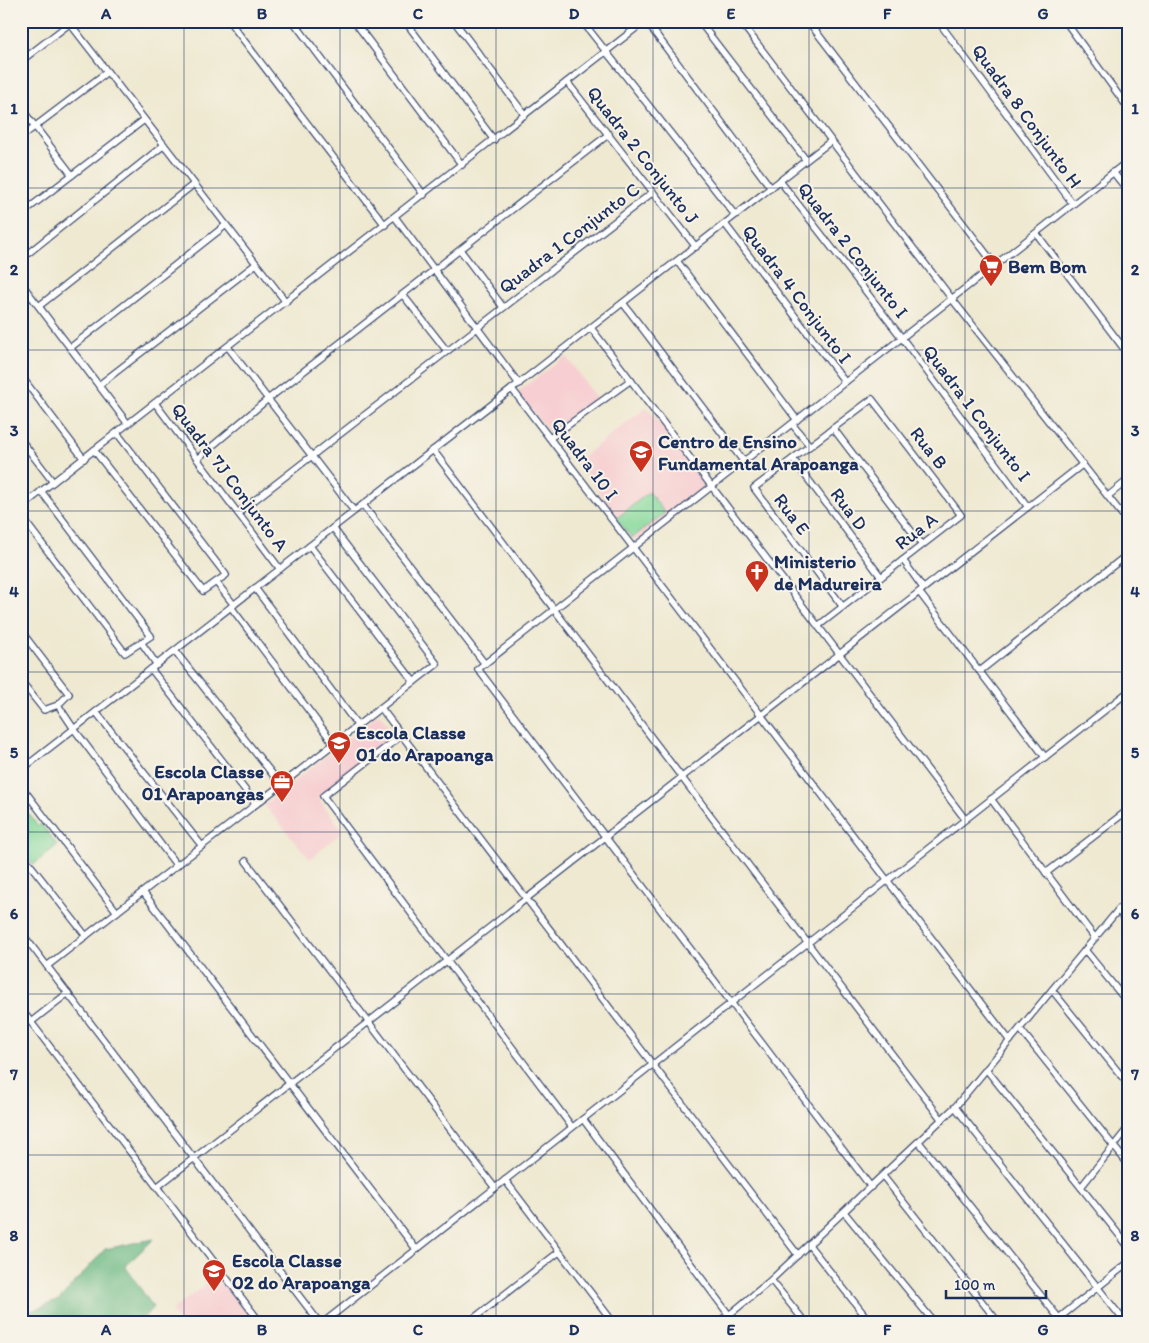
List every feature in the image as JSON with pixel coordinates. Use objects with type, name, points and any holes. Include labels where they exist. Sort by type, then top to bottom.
[{"type":"street","points":[[230,21],[385,225]]},
{"type":"street","points":[[293,21],[424,195]]},
{"type":"street","points":[[354,21],[462,165]]},
{"type":"street","points":[[405,21],[494,140]]},
{"type":"street","points":[[454,21],[526,115]]},
{"type":"street","name":"Quadra 2 Conjunto J","points":[[582,21],[735,215]]},
{"type":"street","points":[[21,507],[645,21],[771,188]]},
{"type":"street","points":[[700,21],[806,160]]},
{"type":"street","points":[[740,21],[952,299],[1128,522]]},
{"type":"street","points":[[808,21],[995,265]]},
{"type":"street","name":"Quadra 8 Conjunto H","points":[[938,21],[1073,204]]},
{"type":"street","points":[[1065,21],[1128,108]]},
{"type":"street","points":[[21,61],[68,22],[286,302]]},
{"type":"street","points":[[21,137],[107,72]]},
{"type":"street","name":"Quadra 2 Conjunto J","points":[[567,82],[696,247]]},
{"type":"street","points":[[21,108],[72,175]]},
{"type":"street","points":[[21,214],[144,120]]},
{"type":"street","points":[[197,459],[268,399],[461,251],[609,134]]},
{"type":"street","points":[[21,770],[831,141]]},
{"type":"street","points":[[21,259],[164,145]]},
{"type":"street","points":[[871,1187],[478,669],[1128,161]]},
{"type":"street","points":[[1113,172],[1128,191]]},
{"type":"street","name":"Quadra 2 Conjunto I","points":[[780,181],[902,338]]},
{"type":"street","points":[[39,306],[194,184]]},
{"type":"street","name":"Quadra 1 Conjunto C","points":[[238,513],[653,192]]},
{"type":"street","points":[[395,217],[519,384]]},
{"type":"street","name":"Quadra 4 Conjunto I","points":[[725,224],[845,382]]},
{"type":"street","points":[[70,348],[226,225]]},
{"type":"street","points":[[1036,233],[1128,354]]},
{"type":"street","points":[[461,251],[503,307]]},
{"type":"street","points":[[678,260],[795,422],[810,446]]},
{"type":"street","points":[[99,385],[256,264]]},
{"type":"street","points":[[21,283],[128,424]]},
{"type":"street","points":[[403,295],[447,351]]},
{"type":"street","points":[[623,303],[744,462]]},
{"type":"street","points":[[591,328],[965,819]]},
{"type":"street","name":"Quadra 1 Conjunto I","points":[[902,338],[1028,507]]},
{"type":"street","points":[[228,347],[354,511]]},
{"type":"street","points":[[21,376],[84,458]]},
{"type":"street","points":[[550,438],[631,380]]},
{"type":"street","name":"Quadra 10 I","points":[[512,389],[1010,1040]]},
{"type":"street","name":"Rua B","points":[[833,428],[872,399],[961,515]]},
{"type":"street","name":"Quadra 7J Conjunto A","points":[[155,403],[280,569]]},
{"type":"street","points":[[793,459],[833,428],[922,545]]},
{"type":"street","points":[[94,450],[204,591],[226,575],[117,433]]},
{"type":"street","points":[[21,440],[53,482]]},
{"type":"street","points":[[433,450],[942,1120]]},
{"type":"street","name":"Rua E","points":[[793,459],[754,488],[843,607]]},
{"type":"street","name":"Rua D","points":[[793,459],[881,577]]},
{"type":"street","points":[[157,1187],[1083,464]]},
{"type":"street","points":[[1108,496],[1128,480]]},
{"type":"street","points":[[21,516],[126,653],[151,636],[41,491]]},
{"type":"street","points":[[363,505],[485,664]]},
{"type":"street","name":"Rua A","points":[[818,626],[961,515]]},
{"type":"street","points":[[47,966],[437,664],[333,528]]},
{"type":"street","points":[[310,546],[414,682]]},
{"type":"street","points":[[980,672],[1128,554]]},
{"type":"street","points":[[903,560],[921,590],[1044,757]]},
{"type":"street","points":[[216,582],[334,744]]},
{"type":"street","points":[[255,588],[358,726]]},
{"type":"street","points":[[21,631],[69,694],[58,705],[44,710],[21,681]]},
{"type":"street","points":[[141,642],[157,665]]},
{"type":"street","points":[[175,651],[281,785]]},
{"type":"street","points":[[152,669],[256,804]]},
{"type":"street","points":[[324,1322],[1128,692]]},
{"type":"street","points":[[58,705],[177,866]]},
{"type":"street","points":[[381,708],[798,1255]]},
{"type":"street","points":[[96,712],[202,846]]},
{"type":"street","points":[[402,735],[323,796],[572,1127]]},
{"type":"street","points":[[21,786],[117,912]]},
{"type":"street","points":[[991,799],[1094,938]]},
{"type":"street","points":[[1046,873],[1128,810]]},
{"type":"street","points":[[21,853],[86,936]]},
{"type":"street","points":[[246,861],[495,1188]]},
{"type":"street","points":[[143,892],[416,1249]]},
{"type":"street","points":[[717,1322],[729,1315],[771,1280],[920,1142],[955,1107],[1128,898]]},
{"type":"street","points":[[1118,910],[1128,923]]},
{"type":"street","points":[[21,932],[319,1322]]},
{"type":"street","points":[[1085,950],[1128,1003]]},
{"type":"street","points":[[1052,990],[1128,1084]]},
{"type":"street","points":[[31,1022],[68,993]]},
{"type":"street","points":[[21,1009],[260,1322]]},
{"type":"street","points":[[1020,1029],[1128,1164]]},
{"type":"street","points":[[986,1069],[1128,1246]]},
{"type":"street","points":[[955,1107],[1125,1322]]},
{"type":"street","points":[[583,1119],[729,1315]]},
{"type":"street","points":[[1081,1187],[1128,1128]]},
{"type":"street","points":[[920,1142],[1058,1320],[1128,1263]]},
{"type":"street","points":[[883,1176],[998,1322]]},
{"type":"street","points":[[505,1180],[613,1322]]},
{"type":"street","points":[[844,1212],[934,1322]]},
{"type":"street","points":[[809,1245],[870,1322]]},
{"type":"street","points":[[469,1322],[559,1252]]},
{"type":"street","points":[[771,1280],[804,1322]]},
{"type":"shaded area","points":[[566,356],[596,398],[549,433],[517,392]]},
{"type":"shaded area","name":"Centro de Ensino Fundamental Arapoanga","points":[[647,407],[707,485],[636,541],[576,462]]},
{"type":"shaded area","name":"Escola Classe 01 do Arapoanga","points":[[379,714],[397,737],[318,798],[343,831],[310,859],[264,805]]},
{"type":"shaded area","name":"Escola Classe 02 do Arapoanga","points":[[219,1274],[254,1322],[180,1322],[171,1311]]},
{"type":"green space","points":[[649,492],[665,513],[632,538],[616,519]]},
{"type":"green space","points":[[21,804],[38,826],[41,824],[57,845],[33,865],[21,849]]},
{"type":"green space","points":[[154,1239],[125,1266],[153,1307],[140,1322],[21,1322],[21,1315],[59,1300],[105,1249]]},
{"type":"place","name":"Bem Bom","points":[[991,287]]},
{"type":"place","name":"Centro de Ensino Fundamental Arapoanga","points":[[641,473]]},
{"type":"place","name":"Ministerio de Madureira","points":[[757,593]]},
{"type":"place","name":"Escola Classe 01 do Arapoanga","points":[[339,764]]},
{"type":"place","name":"Escola Classe 01 Arapoangas","points":[[282,803]]},
{"type":"place","name":"Escola Classe 02 do Arapoanga","points":[[214,1292]]}]
